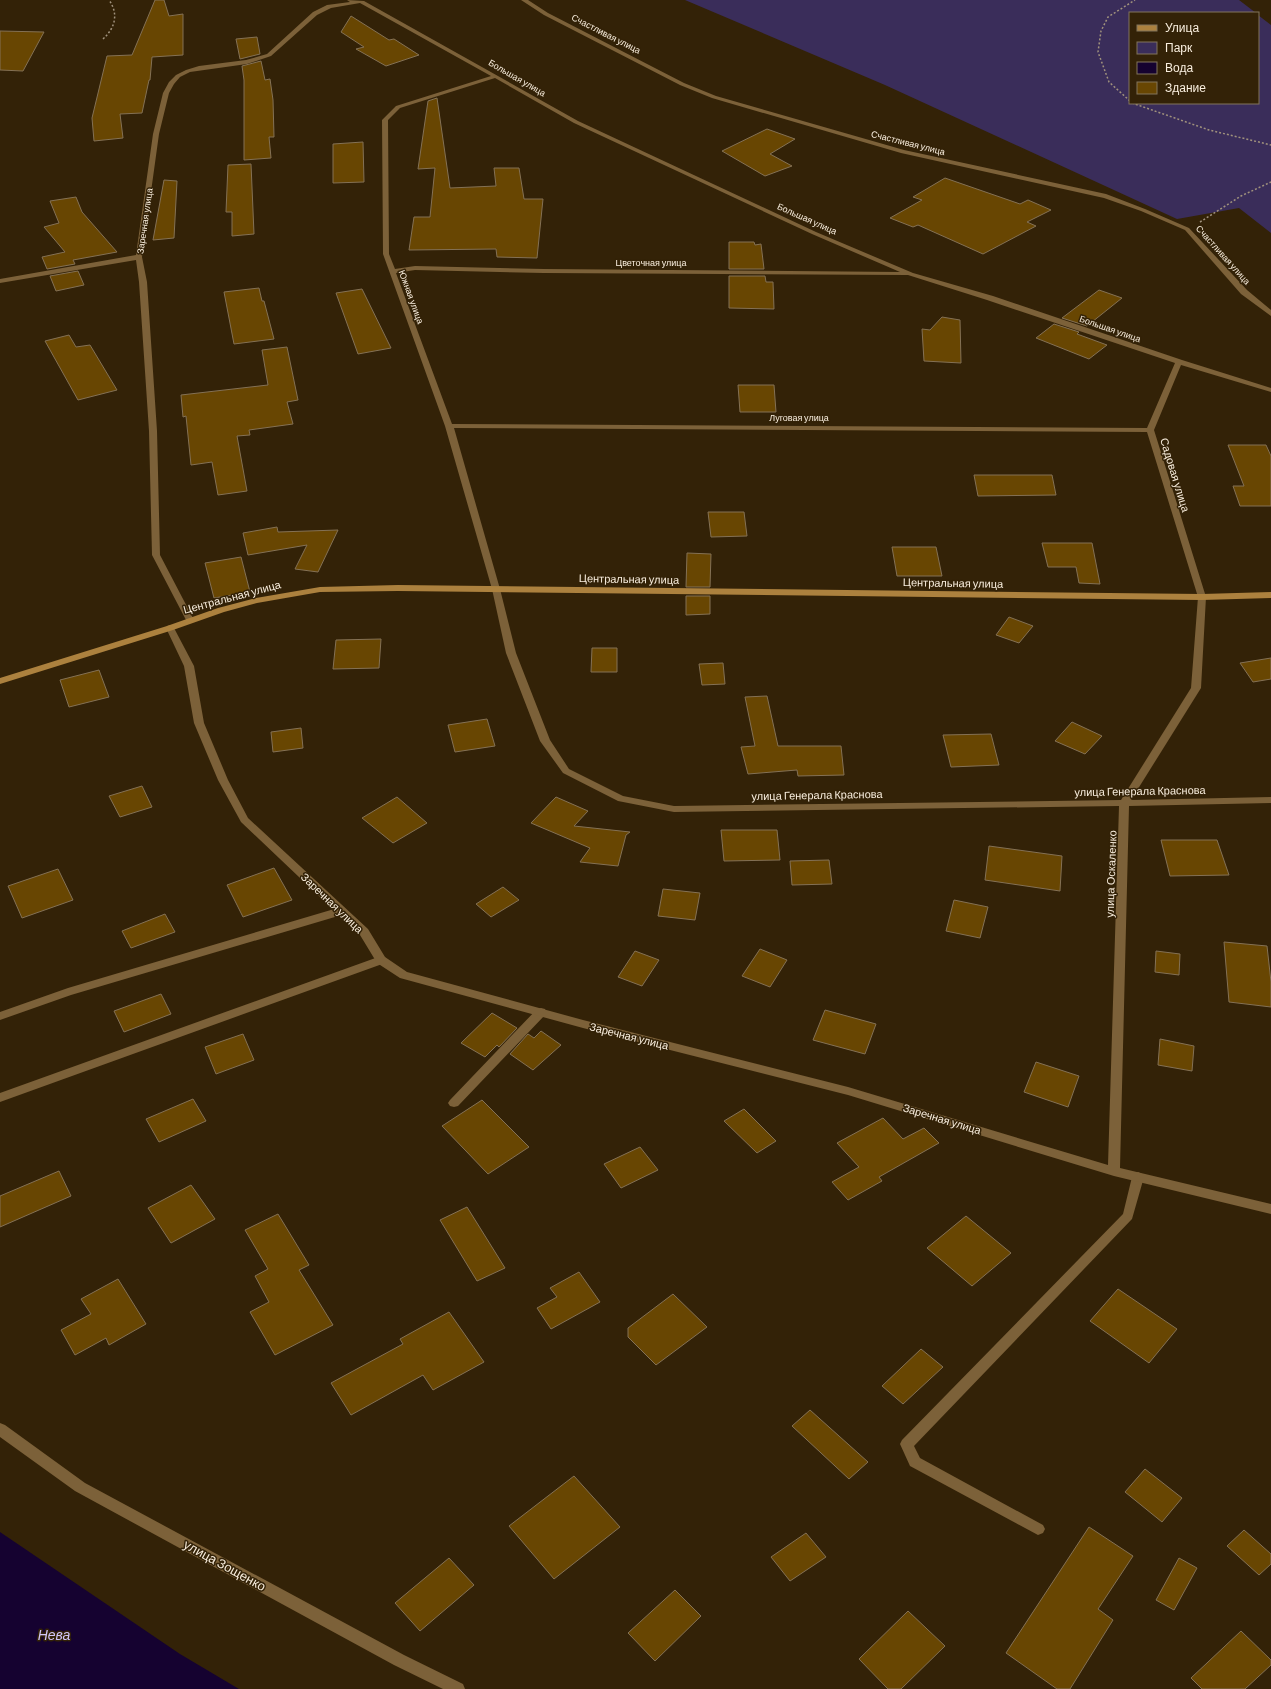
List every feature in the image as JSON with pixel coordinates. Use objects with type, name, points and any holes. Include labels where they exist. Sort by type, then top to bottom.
[{"type":"street","name":"Большая улица","points":[[350,0],[363,1],[576,122],[814,232],[911,274],[990,298],[1179,362],[1271,390]]},
{"type":"street","name":"Счастливая улица","points":[[524,0],[546,14],[682,84],[714,97],[903,152],[1106,196],[1143,210],[1187,230],[1244,292],[1271,314]]},
{"type":"street","name":"Заречная улица","points":[[190,620],[156,555],[153,431],[143,282],[139,257],[156,134],[166,93],[171,83],[183,73],[200,68],[261,59],[269,55],[310,17],[321,9],[363,1]]},
{"type":"street","name":"Южная улица","points":[[496,76],[398,107],[385,120],[386,254],[449,426],[496,589]]},
{"type":"street","points":[[0,281],[139,257]]},
{"type":"street","name":"Цветочная улица","points":[[392,271],[415,268],[544,271],[911,274]]},
{"type":"street","name":"Садовая улица","points":[[1179,362],[1150,430],[1202,597]]},
{"type":"street","name":"Луговая улица","points":[[449,426],[1150,430]]},
{"type":"street","name":"Центральная улица","points":[[0,681],[170,628],[190,620],[276,595],[311,591],[398,588],[1202,597],[1271,595]]},
{"type":"street","name":"улица Генерала Краснова","points":[[496,589],[511,653],[546,742],[566,771],[621,799],[674,809],[1124,804],[1271,800]]},
{"type":"street","points":[[1124,804],[1196,688],[1202,597]]},
{"type":"street","name":"Заречная улица","points":[[170,628],[189,666],[199,723],[223,780],[244,820],[364,932],[381,960],[404,975],[583,1024],[848,1091],[1114,1171],[1271,1209]]},
{"type":"street","name":"улица Оскаленко","points":[[1114,1171],[1124,804]]},
{"type":"street","points":[[0,1016],[68,992],[341,911]]},
{"type":"street","points":[[0,1098],[381,960]]},
{"type":"street","points":[[454,1103],[541,1012]]},
{"type":"street","points":[[1038,1529],[915,1462],[908,1444],[1128,1216],[1138,1177]]},
{"type":"street","name":"улица Зощенко","points":[[0,1429],[80,1487],[399,1660],[458,1689]]},
{"type":"path","points":[[103,39],[110,33],[114,21],[115,10],[109,0]]},
{"type":"path","points":[[1129,100],[1109,82],[1098,52],[1101,31],[1108,17],[1136,0]]},
{"type":"path","points":[[1135,104],[1209,130],[1271,145]]},
{"type":"path","points":[[1187,230],[1241,196],[1271,182]]},
{"type":"green space","points":[[685,0],[1239,0],[1255,12],[1129,12],[1129,104],[1259,104],[1259,16],[1271,25],[1271,233],[1239,208],[1177,219],[885,85]]},
{"type":"water","name":"Нева","points":[[0,1532],[180,1654],[239,1689],[0,1689]]},
{"type":"building","points":[[155,0],[164,0],[169,16],[183,14],[183,55],[152,57],[150,80],[142,113],[120,114],[123,138],[94,141],[92,118],[107,56],[132,55]]},
{"type":"building","points":[[351,16],[389,40],[394,39],[419,55],[386,66],[356,49],[364,47],[341,32]]},
{"type":"building","points":[[0,31],[44,32],[23,71],[0,70]]},
{"type":"building","points":[[257,37],[260,54],[240,59],[236,39]]},
{"type":"building","points":[[261,61],[265,80],[270,79],[273,100],[274,137],[269,137],[271,158],[244,160],[244,80],[242,66]]},
{"type":"building","points":[[437,98],[450,188],[496,186],[494,168],[519,168],[524,199],[543,199],[537,258],[497,257],[496,249],[409,250],[414,217],[430,217],[435,168],[418,169],[428,101]]},
{"type":"building","points":[[767,129],[795,139],[770,154],[792,166],[765,176],[722,151]]},
{"type":"building","points":[[363,142],[364,182],[333,183],[333,144]]},
{"type":"building","points":[[251,164],[254,234],[232,236],[232,212],[226,212],[228,165]]},
{"type":"building","points":[[945,178],[1020,204],[1028,200],[1051,210],[1027,222],[1036,226],[983,254],[918,225],[913,227],[890,218],[922,200],[913,197]]},
{"type":"building","points":[[164,180],[177,181],[174,238],[153,240]]},
{"type":"building","points":[[76,197],[82,212],[117,252],[73,260],[75,264],[47,269],[42,257],[65,252],[44,227],[59,223],[50,201]]},
{"type":"building","points":[[729,242],[754,242],[755,245],[761,244],[764,269],[729,269]]},
{"type":"building","points":[[78,271],[84,285],[56,291],[50,276]]},
{"type":"building","points":[[729,276],[765,276],[766,282],[773,282],[774,309],[729,308]]},
{"type":"building","points":[[259,288],[274,339],[234,344],[224,292]]},
{"type":"building","points":[[362,289],[391,348],[358,354],[336,293]]},
{"type":"building","points":[[1099,290],[1122,298],[1087,326],[1062,318]]},
{"type":"building","points":[[942,317],[960,320],[961,363],[924,361],[922,329],[930,330]]},
{"type":"building","points":[[1054,324],[1079,332],[1077,334],[1107,345],[1089,359],[1036,338]]},
{"type":"building","points":[[69,335],[76,347],[90,345],[117,390],[78,400],[45,341]]},
{"type":"building","points":[[287,347],[298,400],[287,402],[293,424],[249,430],[250,435],[237,436],[247,491],[218,495],[212,462],[191,465],[186,416],[183,417],[181,395],[268,385],[262,350]]},
{"type":"building","points":[[738,385],[774,385],[776,412],[740,412]]},
{"type":"building","points":[[1228,445],[1266,445],[1271,456],[1271,506],[1240,506],[1233,486],[1244,486]]},
{"type":"building","points":[[974,475],[1052,475],[1056,495],[978,496]]},
{"type":"building","points":[[708,512],[744,512],[747,536],[711,537]]},
{"type":"building","points":[[277,527],[278,532],[338,530],[318,572],[295,569],[307,545],[248,555],[243,533]]},
{"type":"building","points":[[1042,543],[1092,543],[1100,584],[1079,583],[1076,567],[1048,567]]},
{"type":"building","points":[[892,547],[936,547],[942,576],[897,576]]},
{"type":"building","points":[[687,553],[711,554],[710,587],[686,587]]},
{"type":"building","points":[[241,557],[250,592],[214,598],[205,563]]},
{"type":"building","points":[[686,596],[710,596],[710,614],[686,615]]},
{"type":"building","points":[[1009,617],[1033,626],[1019,643],[996,635]]},
{"type":"building","points":[[381,639],[379,668],[333,669],[336,640]]},
{"type":"building","points":[[592,648],[617,648],[617,672],[591,672]]},
{"type":"building","points":[[1271,658],[1271,679],[1253,682],[1240,663]]},
{"type":"building","points":[[723,663],[725,684],[702,685],[699,664]]},
{"type":"building","points":[[99,670],[109,697],[69,707],[60,680]]},
{"type":"building","points":[[767,696],[778,746],[841,746],[844,775],[798,776],[797,770],[748,774],[741,747],[755,746],[745,697]]},
{"type":"building","points":[[487,719],[495,746],[455,752],[448,725]]},
{"type":"building","points":[[1072,722],[1102,736],[1085,754],[1055,741]]},
{"type":"building","points":[[301,728],[303,748],[273,752],[271,732]]},
{"type":"building","points":[[991,734],[999,765],[951,767],[943,735]]},
{"type":"building","points":[[142,786],[152,807],[120,817],[109,796]]},
{"type":"building","points":[[397,797],[427,823],[393,843],[362,818]]},
{"type":"building","points":[[556,797],[588,811],[574,826],[630,832],[626,835],[618,866],[580,862],[590,848],[531,823]]},
{"type":"building","points":[[721,830],[777,830],[780,860],[724,861]]},
{"type":"building","points":[[1161,840],[1217,840],[1229,875],[1170,876]]},
{"type":"building","points":[[989,846],[1062,856],[1060,891],[985,880]]},
{"type":"building","points":[[829,860],[832,884],[792,885],[790,861]]},
{"type":"building","points":[[274,868],[292,900],[243,917],[227,885]]},
{"type":"building","points":[[58,869],[73,900],[22,918],[8,886]]},
{"type":"building","points":[[503,887],[519,900],[491,917],[476,904]]},
{"type":"building","points":[[663,889],[700,893],[695,920],[658,916]]},
{"type":"building","points":[[954,900],[988,907],[980,938],[946,931]]},
{"type":"building","points":[[165,914],[175,932],[131,948],[122,931]]},
{"type":"building","points":[[1224,942],[1267,946],[1271,982],[1271,1007],[1229,1002]]},
{"type":"building","points":[[760,949],[787,960],[770,987],[742,976]]},
{"type":"building","points":[[635,951],[659,960],[642,986],[618,977]]},
{"type":"building","points":[[1156,951],[1180,954],[1179,975],[1155,972]]},
{"type":"building","points":[[161,994],[171,1014],[124,1032],[114,1011]]},
{"type":"building","points":[[825,1010],[876,1024],[865,1054],[813,1040]]},
{"type":"building","points":[[492,1013],[517,1028],[499,1047],[497,1045],[485,1057],[461,1043]]},
{"type":"building","points":[[541,1031],[561,1045],[533,1070],[510,1054],[528,1034],[534,1038]]},
{"type":"building","points":[[243,1034],[254,1060],[216,1074],[205,1047]]},
{"type":"building","points":[[1160,1039],[1194,1046],[1192,1071],[1158,1065]]},
{"type":"building","points":[[1036,1062],[1079,1076],[1068,1107],[1024,1092]]},
{"type":"building","points":[[193,1099],[206,1121],[159,1142],[146,1119]]},
{"type":"building","points":[[482,1100],[529,1147],[488,1174],[442,1126]]},
{"type":"building","points":[[744,1109],[776,1141],[757,1153],[724,1121]]},
{"type":"building","points":[[883,1118],[903,1139],[924,1128],[939,1143],[879,1177],[882,1181],[848,1200],[832,1182],[859,1167],[837,1143]]},
{"type":"building","points":[[640,1147],[658,1170],[621,1188],[604,1164]]},
{"type":"building","points":[[59,1171],[71,1196],[0,1227],[0,1196]]},
{"type":"building","points":[[191,1185],[215,1219],[171,1243],[148,1208]]},
{"type":"building","points":[[467,1207],[505,1268],[477,1281],[440,1220]]},
{"type":"building","points":[[278,1214],[309,1265],[299,1270],[333,1325],[275,1355],[250,1312],[269,1302],[255,1276],[268,1269],[245,1230]]},
{"type":"building","points":[[966,1216],[1011,1253],[972,1286],[927,1248]]},
{"type":"building","points":[[579,1272],[600,1302],[551,1329],[537,1308],[557,1297],[550,1288]]},
{"type":"building","points":[[118,1279],[146,1324],[109,1345],[106,1338],[75,1355],[61,1330],[91,1314],[81,1299]]},
{"type":"building","points":[[1118,1289],[1177,1329],[1149,1363],[1090,1321]]},
{"type":"building","points":[[673,1294],[707,1327],[656,1365],[628,1337],[628,1328]]},
{"type":"building","points":[[449,1312],[484,1362],[433,1390],[423,1375],[351,1415],[331,1383],[403,1344],[400,1339]]},
{"type":"building","points":[[921,1349],[943,1367],[903,1404],[882,1386]]},
{"type":"building","points":[[810,1410],[868,1462],[849,1479],[792,1426]]},
{"type":"building","points":[[1145,1469],[1182,1498],[1162,1522],[1125,1492]]},
{"type":"building","points":[[574,1476],[620,1527],[554,1579],[509,1526]]},
{"type":"building","points":[[1089,1527],[1133,1556],[1098,1609],[1113,1620],[1070,1689],[1057,1689],[1006,1653]]},
{"type":"building","points":[[1244,1530],[1271,1554],[1271,1564],[1259,1575],[1227,1546]]},
{"type":"building","points":[[806,1533],[826,1557],[790,1581],[771,1557]]},
{"type":"building","points":[[449,1558],[474,1585],[420,1631],[395,1603]]},
{"type":"building","points":[[1179,1558],[1197,1568],[1174,1610],[1156,1600]]},
{"type":"building","points":[[675,1590],[701,1616],[655,1661],[628,1633]]},
{"type":"building","points":[[908,1611],[945,1646],[901,1689],[888,1689],[859,1659]]},
{"type":"building","points":[[1241,1631],[1271,1660],[1271,1665],[1245,1689],[1202,1689],[1191,1678]]}]
